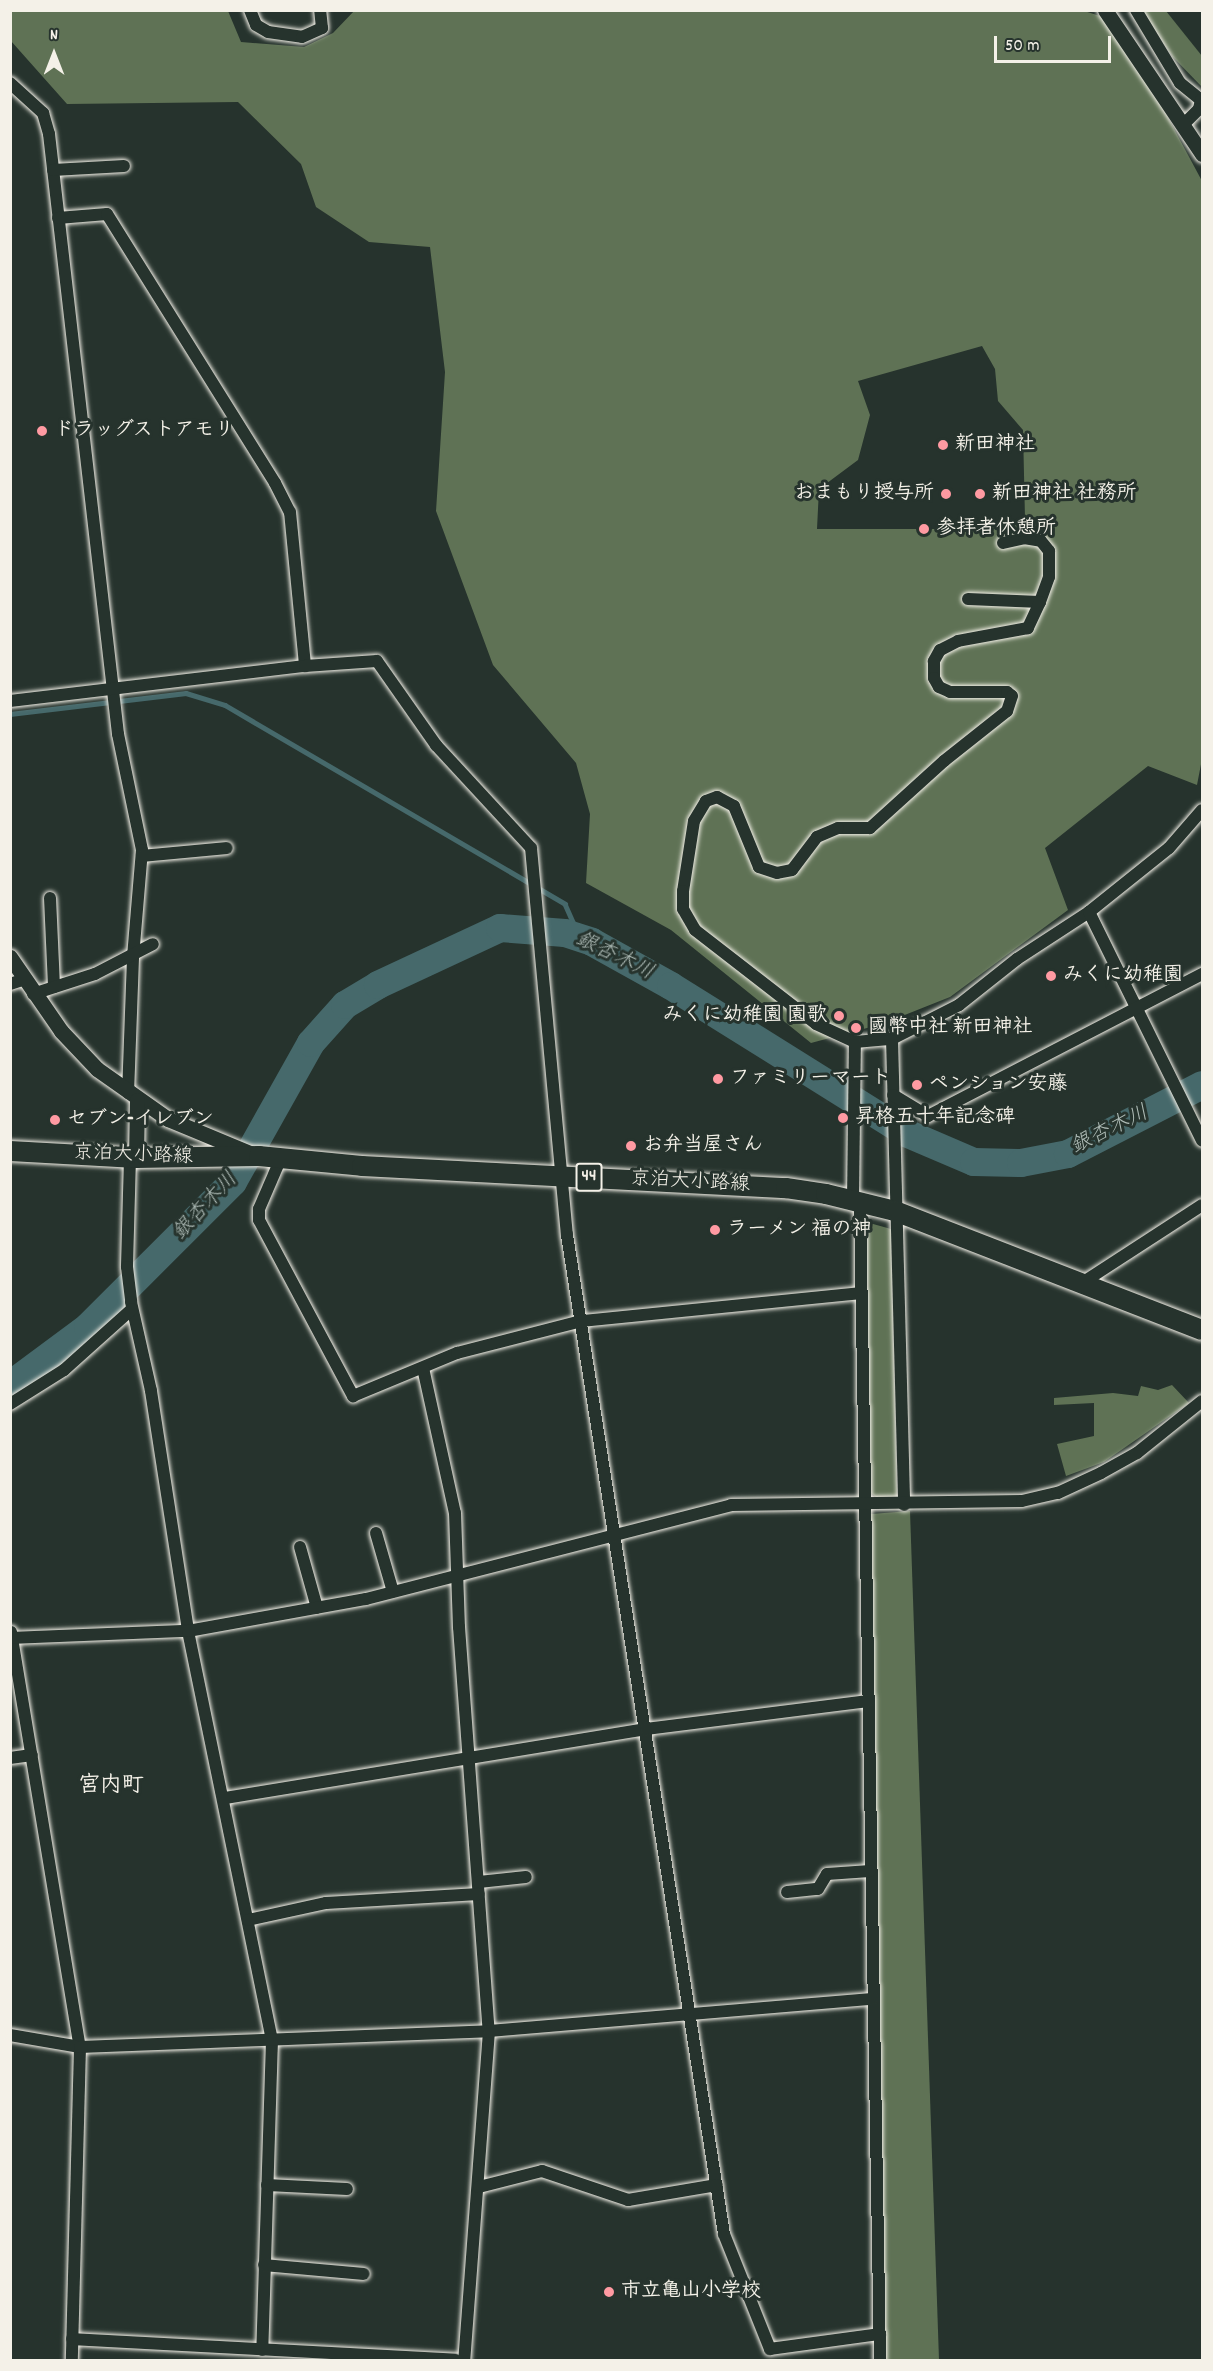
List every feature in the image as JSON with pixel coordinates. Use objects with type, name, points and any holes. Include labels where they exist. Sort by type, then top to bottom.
[{"type":"main road","name":"京泊大小路線","points":[[10,1150],[133,1158],[232,1153],[786,1188],[857,1200],[895,1211],[1203,1330]]},
{"type":"street","points":[[250,10],[256,25],[268,32],[302,37],[322,28],[320,10]]},
{"type":"street","points":[[1105,10],[1203,154]]},
{"type":"street","points":[[1136,10],[1180,83],[1201,100],[1199,109],[1184,124]]},
{"type":"street","points":[[10,83],[43,113],[53,170],[113,691],[142,856],[133,958],[133,1158],[128,1267],[132,1306],[151,1391],[188,1630],[225,1798],[272,2040],[262,2350]]},
{"type":"street","points":[[53,170],[124,166]]},
{"type":"street","points":[[58,218],[107,214],[275,483],[290,512],[305,666]]},
{"type":"street","points":[[1003,543],[1024,538],[1041,541],[1050,551],[1049,577],[1028,628],[958,640],[940,650],[934,661],[934,678],[939,687],[950,692],[1006,692],[1012,696],[1012,703],[1007,711],[944,761],[870,828],[838,828],[817,837],[792,870],[777,873],[755,863],[734,806],[717,797],[699,808],[683,891],[682,909],[694,930],[816,1024],[855,1042],[892,1039],[959,1005],[1017,959],[1089,912],[1170,848],[1203,810]]},
{"type":"street","points":[[968,599],[1040,603]]},
{"type":"street","points":[[10,701],[113,691],[305,666],[377,661],[436,745],[531,848],[560,1175],[692,2015],[724,2234],[768,2355],[880,2334]]},
{"type":"street","points":[[142,856],[227,848]]},
{"type":"street","points":[[50,898],[54,987]]},
{"type":"street","points":[[1089,912],[1203,1141]]},
{"type":"street","points":[[33,994],[133,958],[153,944]]},
{"type":"street","points":[[10,957],[18,982],[33,994],[79,1052],[133,1096],[168,1119],[232,1153]]},
{"type":"street","points":[[893,1097],[928,1116],[1203,974]]},
{"type":"street","points":[[892,1039],[904,1505]]},
{"type":"street","points":[[855,1042],[854,1115],[861,1293],[880,2361]]},
{"type":"street","points":[[270,1157],[259,1209],[259,1220],[353,1396],[457,1353],[582,1321],[861,1293]]},
{"type":"street","points":[[1082,1283],[1203,1204]]},
{"type":"street","points":[[10,1404],[64,1371],[132,1306]]},
{"type":"street","points":[[423,1368],[455,1513],[457,1574],[489,2031],[479,2187],[464,2361]]},
{"type":"street","points":[[72,2361],[80,2047],[12,1636],[188,1630],[317,1608],[393,1592],[731,1505],[904,1505],[1022,1501],[1058,1493],[1137,1453],[1203,1401]]},
{"type":"street","points":[[376,1533],[393,1592]]},
{"type":"street","points":[[300,1547],[317,1608]]},
{"type":"street","points":[[225,1798],[646,1729],[868,1701]]},
{"type":"street","points":[[10,1758],[32,1755]]},
{"type":"street","points":[[787,1892],[818,1889],[828,1874],[870,1871]]},
{"type":"street","points":[[248,1920],[326,1903],[479,1888],[526,1877]]},
{"type":"street","points":[[10,2035],[80,2047],[489,2031],[872,1999]]},
{"type":"street","points":[[479,2187],[542,2171],[628,2200],[717,2185]]},
{"type":"street","points":[[267,2185],[347,2189]]},
{"type":"street","points":[[264,2265],[364,2274]]},
{"type":"street","points":[[72,2339],[455,2361]]},
{"type":"green space","points":[[355,10],[1081,10],[1116,21],[1202,181],[1202,759],[1197,785],[1148,766],[1045,848],[1068,910],[950,997],[882,1024],[811,1043],[671,930],[586,883],[590,814],[576,763],[493,665],[436,511],[445,372],[430,247],[369,242],[316,207],[301,164],[238,102],[67,104],[11,41],[10,11],[228,11],[241,42],[304,47],[333,33]],"holes":[[[982,346],[995,369],[998,401],[1023,430],[1025,519],[983,529],[817,529],[819,489],[858,460],[870,415],[858,381]]]},
{"type":"green space","points":[[1142,11],[1166,11],[1202,56],[1202,87],[1172,56]]},
{"type":"green space","points":[[866,1222],[891,1229],[897,1497],[876,1497],[871,1493]]},
{"type":"green space","points":[[1172,1385],[1189,1403],[1104,1462],[1066,1476],[1057,1444],[1094,1436],[1094,1403],[1054,1405],[1054,1398],[1113,1393],[1138,1396],[1141,1386],[1158,1390]]},
{"type":"green space","points":[[910,1511],[939,2360],[884,2360],[871,1514]]},
{"type":"waterway","points":[[10,714],[186,693],[225,705],[565,904],[579,936],[592,942]]},
{"type":"waterway","name":"銀杏木川","points":[[10,1385],[88,1327],[233,1182],[311,1043],[345,1005],[378,985],[500,928],[565,933],[592,942],[671,986],[906,1133],[974,1162],[1021,1163],[1068,1154],[1202,1085]]},
{"type":"place","name":"ドラッグストアモリ","points":[[42,431]]},
{"type":"place","name":"新田神社","points":[[943,445]]},
{"type":"place","name":"おまもり授与所","points":[[946,494]]},
{"type":"place","name":"新田神社 社務所","points":[[980,494]]},
{"type":"place","name":"参拝者休憩所","points":[[924,529]]},
{"type":"place","name":"みくに幼稚園","points":[[1051,976]]},
{"type":"place","name":"みくに幼稚園 園歌","points":[[839,1016]]},
{"type":"place","name":"國幣中社 新田神社","points":[[856,1028]]},
{"type":"place","name":"ファミリーマート","points":[[718,1079]]},
{"type":"place","name":"ペンション安藤","points":[[917,1085]]},
{"type":"place","name":"昇格五十年記念碑","points":[[843,1118]]},
{"type":"place","name":"セブン-イレブン","points":[[55,1120]]},
{"type":"place","name":"お弁当屋さん","points":[[631,1146]]},
{"type":"place","name":"ラーメン 福の神","points":[[715,1230]]},
{"type":"place","name":"市立亀山小学校","points":[[609,2292]]},
{"type":"district","name":"宮内町","points":[[111,1787]]}]
